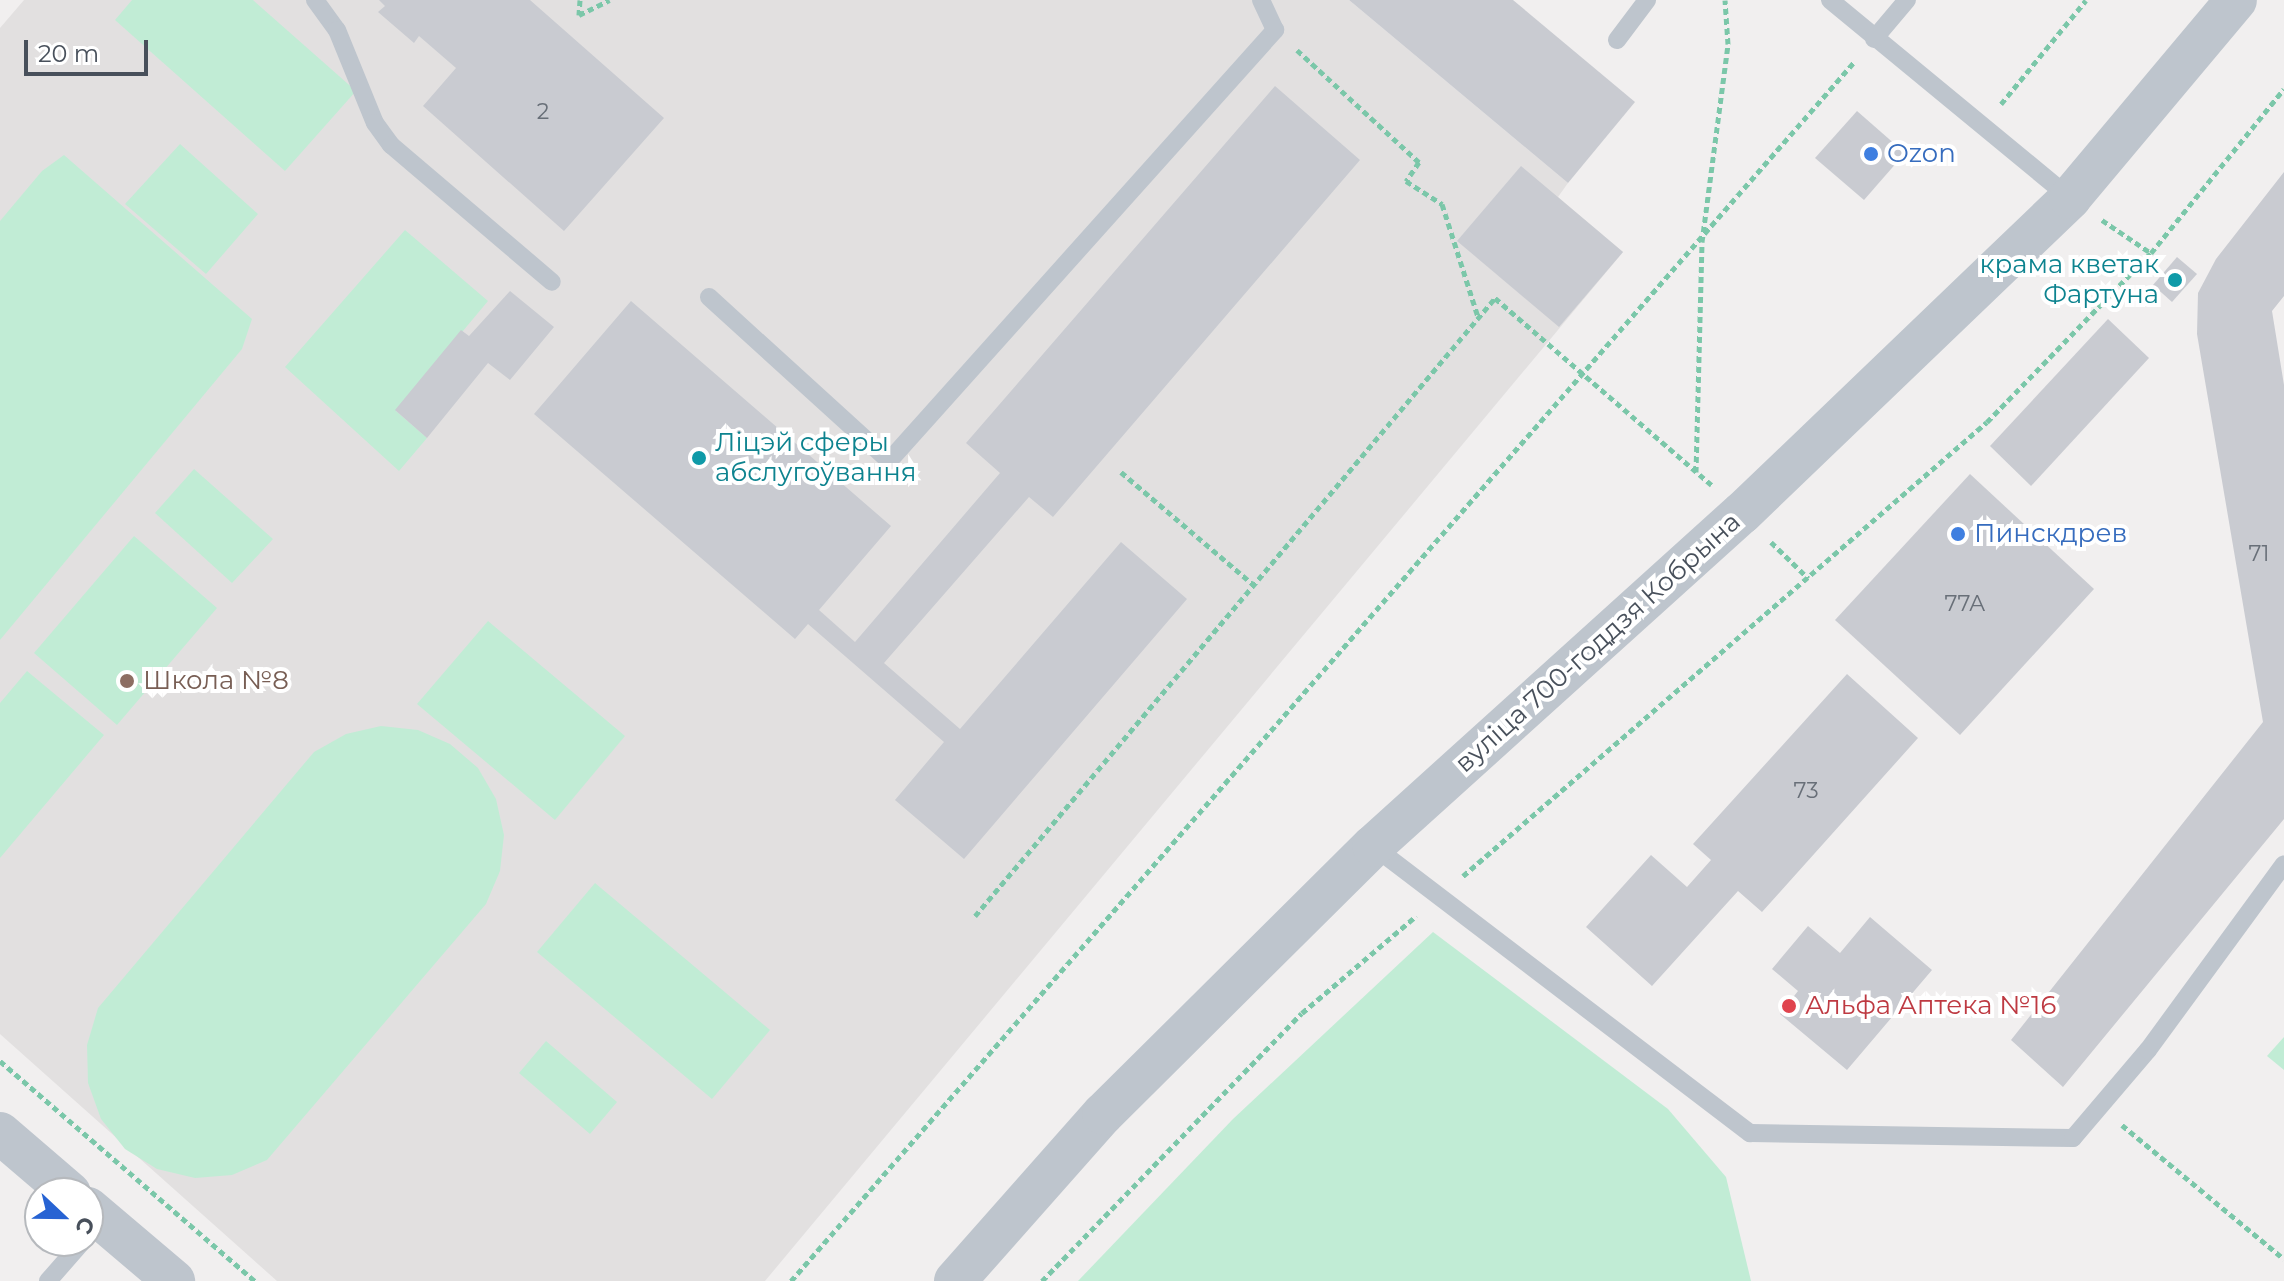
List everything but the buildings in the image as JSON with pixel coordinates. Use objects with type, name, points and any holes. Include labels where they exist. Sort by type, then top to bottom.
[{"type":"street","name":"вуліца 700-годдзя Кобрына","points":[[955,1281],[1103,1114],[1373,846],[1742,513],[2070,198],[2236,0]]},
{"type":"street","points":[[0,1133],[51,1177]]},
{"type":"street","points":[[104,1235],[174,1281]]},
{"type":"lane","points":[[315,0],[337,30],[375,123],[391,145],[552,282]]},
{"type":"lane","points":[[709,297],[889,461],[1275,30],[1261,0]]},
{"type":"lane","points":[[1617,40],[1647,0]]},
{"type":"lane","points":[[1830,0],[2070,198]]},
{"type":"lane","points":[[1874,39],[1907,0]]},
{"type":"lane","points":[[1373,846],[1750,1133],[2073,1138],[2100,1107],[2284,864]]},
{"type":"lane","points":[[48,1281],[66,1257]]},
{"type":"path","points":[[580,0],[579,15],[610,0]]},
{"type":"path","points":[[1696,472],[1702,242],[1728,44],[1725,0]]},
{"type":"path","points":[[1275,30],[1419,162],[1406,181],[1442,204],[1478,318]]},
{"type":"path","points":[[791,1281],[1702,242],[1874,39]]},
{"type":"path","points":[[1042,1281],[1302,1013],[1987,422],[2151,253],[2284,89]]},
{"type":"path","points":[[2070,198],[2151,253]]},
{"type":"path","points":[[975,916],[1495,298],[1587,373],[1742,513],[1808,578]]},
{"type":"path","points":[[1121,472],[1254,585]]},
{"type":"path","points":[[0,1061],[255,1281]]},
{"type":"path","points":[[2100,1107],[2284,1259]]},
{"type":"shaded area","points":[[24,0],[1349,0],[1568,183],[1558,197],[1623,252],[765,1281],[277,1281],[0,1034],[0,28]]},
{"type":"green space","points":[[132,0],[253,0],[356,91],[285,171],[115,20]]},
{"type":"green space","points":[[180,144],[258,214],[206,274],[125,204]]},
{"type":"green space","points":[[64,155],[252,319],[242,349],[0,640],[0,221],[42,171]]},
{"type":"green space","points":[[405,230],[488,301],[396,411],[427,438],[399,471],[285,367]]},
{"type":"green space","points":[[194,469],[273,539],[232,583],[155,513]]},
{"type":"green space","points":[[134,536],[217,608],[117,725],[34,653]]},
{"type":"green space","points":[[488,621],[625,736],[555,820],[417,704]]},
{"type":"green space","points":[[27,671],[104,735],[0,858],[0,703]]},
{"type":"green space","points":[[381,726],[418,730],[450,744],[478,768],[496,799],[504,835],[500,871],[486,904],[267,1160],[232,1175],[195,1178],[157,1169],[125,1149],[101,1119],[88,1083],[87,1045],[98,1008],[314,752],[346,734]]},
{"type":"green space","points":[[595,883],[770,1030],[712,1099],[537,952]]},
{"type":"green space","points":[[1433,932],[1668,1109],[1726,1177],[1751,1281],[1078,1281],[1233,1119]]},
{"type":"green space","points":[[2284,1037],[2284,1070],[2267,1056]]},
{"type":"green space","points":[[546,1041],[617,1102],[590,1134],[519,1073]]},
{"type":"place","name":"Ozon","points":[[1871,154]]},
{"type":"place","name":"крама кветак Фартуна","points":[[2175,280]]},
{"type":"place","name":"Ліцэй сферы абслугоўвання","points":[[699,458]]},
{"type":"place","name":"Пинскдрев","points":[[1958,534]]},
{"type":"place","name":"Школа №8","points":[[127,681]]},
{"type":"place","name":"Альфа Аптека №16","points":[[1789,1006]]}]
